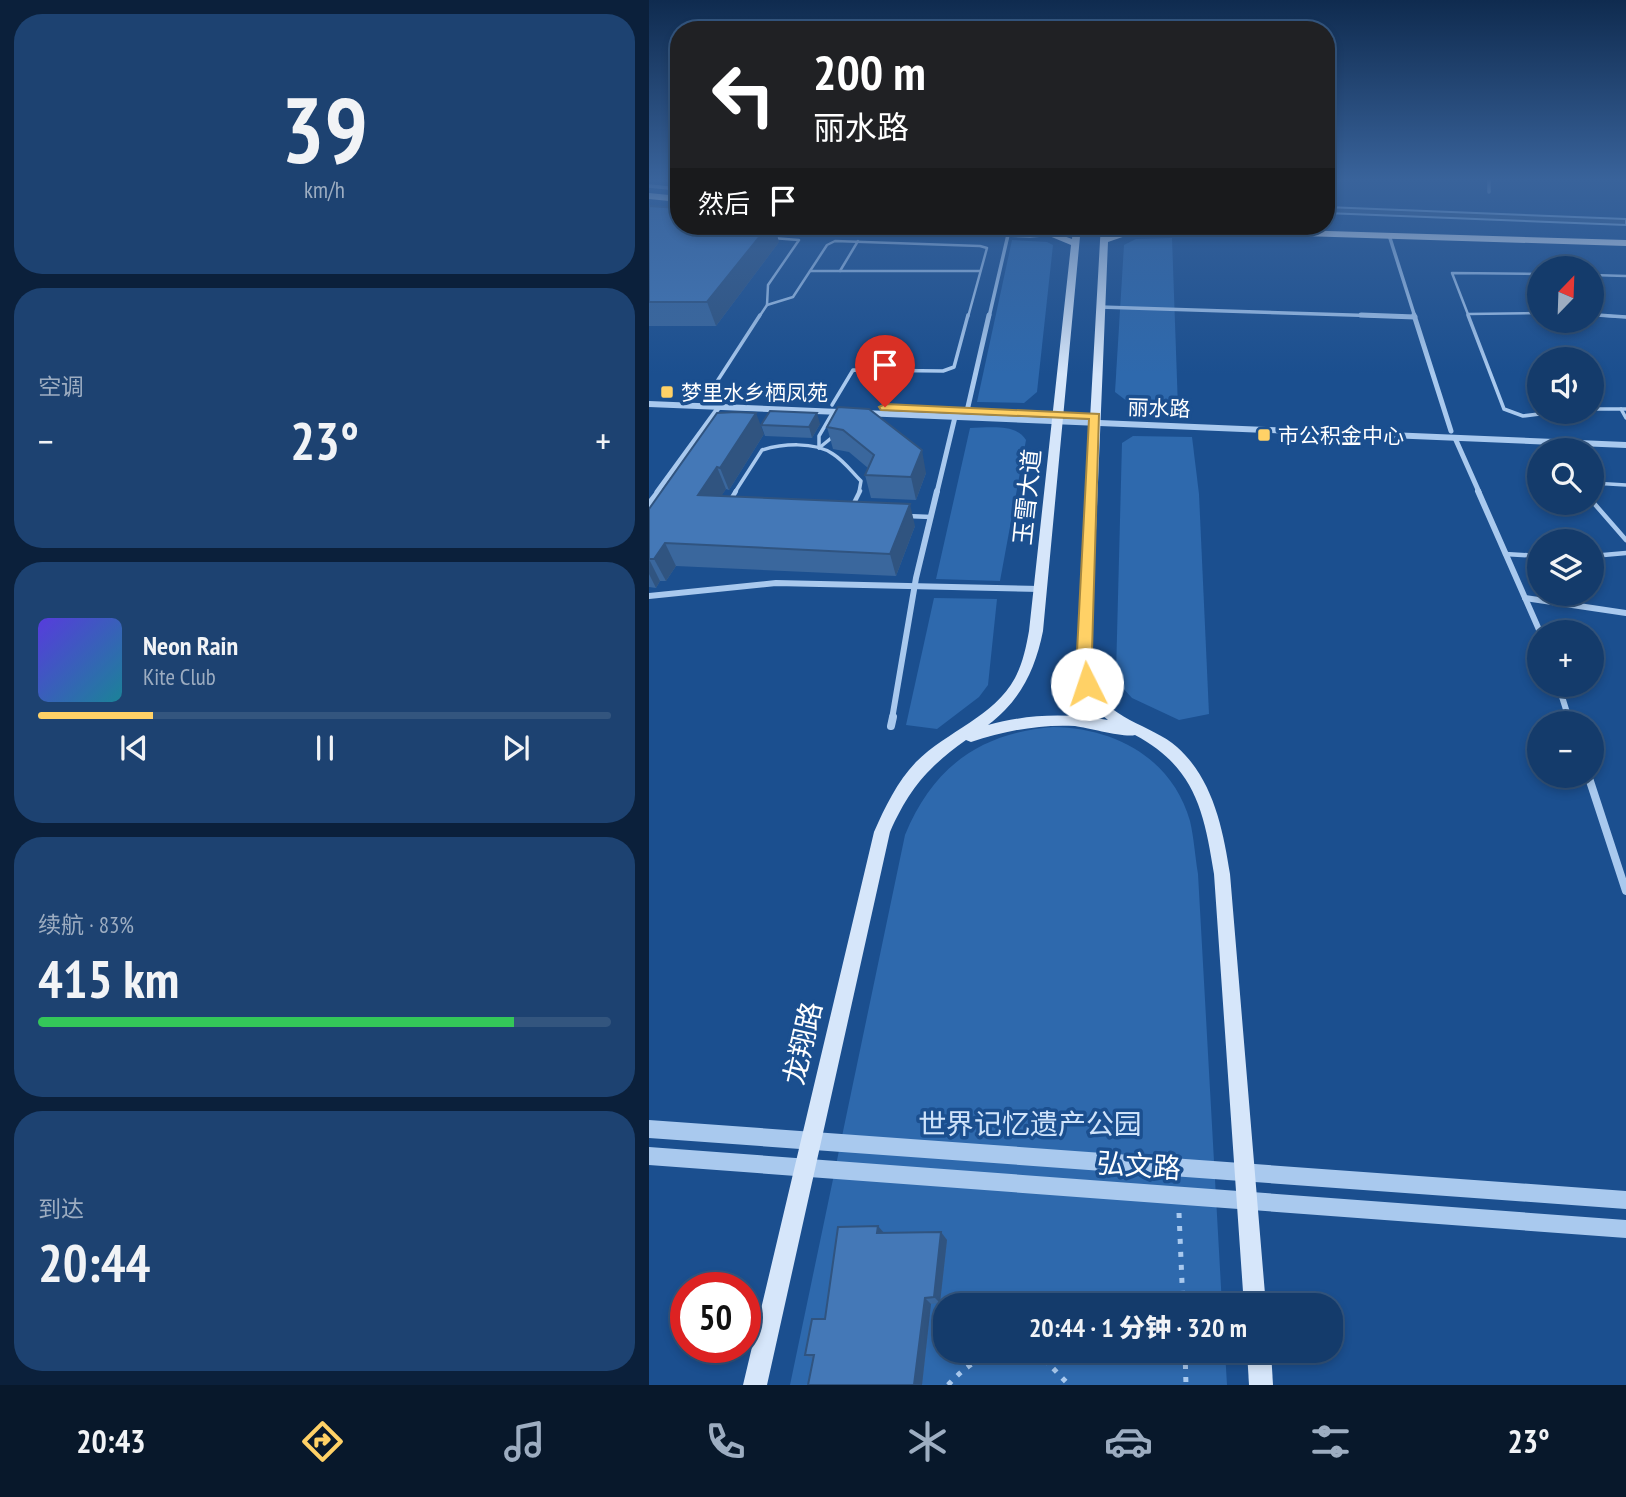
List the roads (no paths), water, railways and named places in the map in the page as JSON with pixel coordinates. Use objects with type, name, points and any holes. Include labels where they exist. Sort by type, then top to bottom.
[{"type":"main road","name":"玉雪大道","points":[[956,741],[998,711],[1020,685],[1034,646],[1075,245]]},
{"type":"main road","points":[[1104,245],[1084,652],[1087,684],[1096,702],[1116,717],[1161,742],[1183,763],[1200,788],[1216,831],[1222,874],[1254,1293]]},
{"type":"main road","points":[[956,741],[1008,726],[1060,721],[1122,729],[1161,742]]},
{"type":"main road","name":"龙翔路","points":[[755,1385],[882,832],[897,800],[917,772],[931,758],[956,741]]},
{"type":"main road","points":[[1260,1363],[1261,1385]]},
{"type":"street","points":[[967,411],[1006,245]]},
{"type":"street","points":[[1392,245],[1453,434],[1535,620]]},
{"type":"street","points":[[1101,307],[1415,317]]},
{"type":"street","name":"丽水路","points":[[649,398],[832,408],[845,416],[1095,419],[1453,434],[1626,438]]},
{"type":"street","name":"丽水路","points":[[649,404],[967,411],[1058,418]]},
{"type":"street","points":[[649,503],[719,407]]},
{"type":"street","points":[[891,726],[914,586],[955,417]]},
{"type":"street","name":"丽水路","points":[[1453,434],[1626,445]]},
{"type":"street","points":[[649,596],[776,583],[1040,589]]},
{"type":"street","points":[[1525,598],[1626,613]]},
{"type":"street","points":[[1592,788],[1626,891]]},
{"type":"street","name":"弘文路","points":[[649,1129],[1626,1200]]},
{"type":"street","name":"弘文路","points":[[649,1156],[1626,1229]]},
{"type":"lane","points":[[705,400],[767,305],[769,285],[796,245]]},
{"type":"lane","points":[[767,305],[793,297],[827,245]]},
{"type":"lane","points":[[840,271],[856,245]]},
{"type":"lane","points":[[819,448],[819,436],[853,370],[942,371],[954,367],[987,249],[934,245]]},
{"type":"lane","points":[[810,271],[980,271]]},
{"type":"lane","points":[[1527,274],[1452,273],[1504,409],[1527,416]]},
{"type":"lane","points":[[1605,275],[1626,276]]},
{"type":"lane","points":[[1468,314],[1527,313]]},
{"type":"lane","points":[[1605,316],[1626,317]]},
{"type":"lane","points":[[1604,409],[1623,409],[1626,418]]},
{"type":"lane","points":[[819,448],[829,442],[838,428]]},
{"type":"lane","points":[[730,507],[728,504],[762,450],[772,446],[819,448],[829,451],[861,481],[862,486],[849,513],[862,513]]},
{"type":"lane","points":[[1604,484],[1626,485]]},
{"type":"lane","points":[[903,515],[931,517]]},
{"type":"lane","points":[[1604,515],[1626,540]]},
{"type":"lane","points":[[1604,554],[1626,553]]},
{"type":"lane","points":[[1505,554],[1527,555]]},
{"type":"place","name":"梦里水乡栖凤苑","points":[[667,392]]},
{"type":"place","name":"市公积金中心","points":[[1264,435]]},
{"type":"park label","name":"世界记忆遗产公园","points":[[1030,1123]]}]
